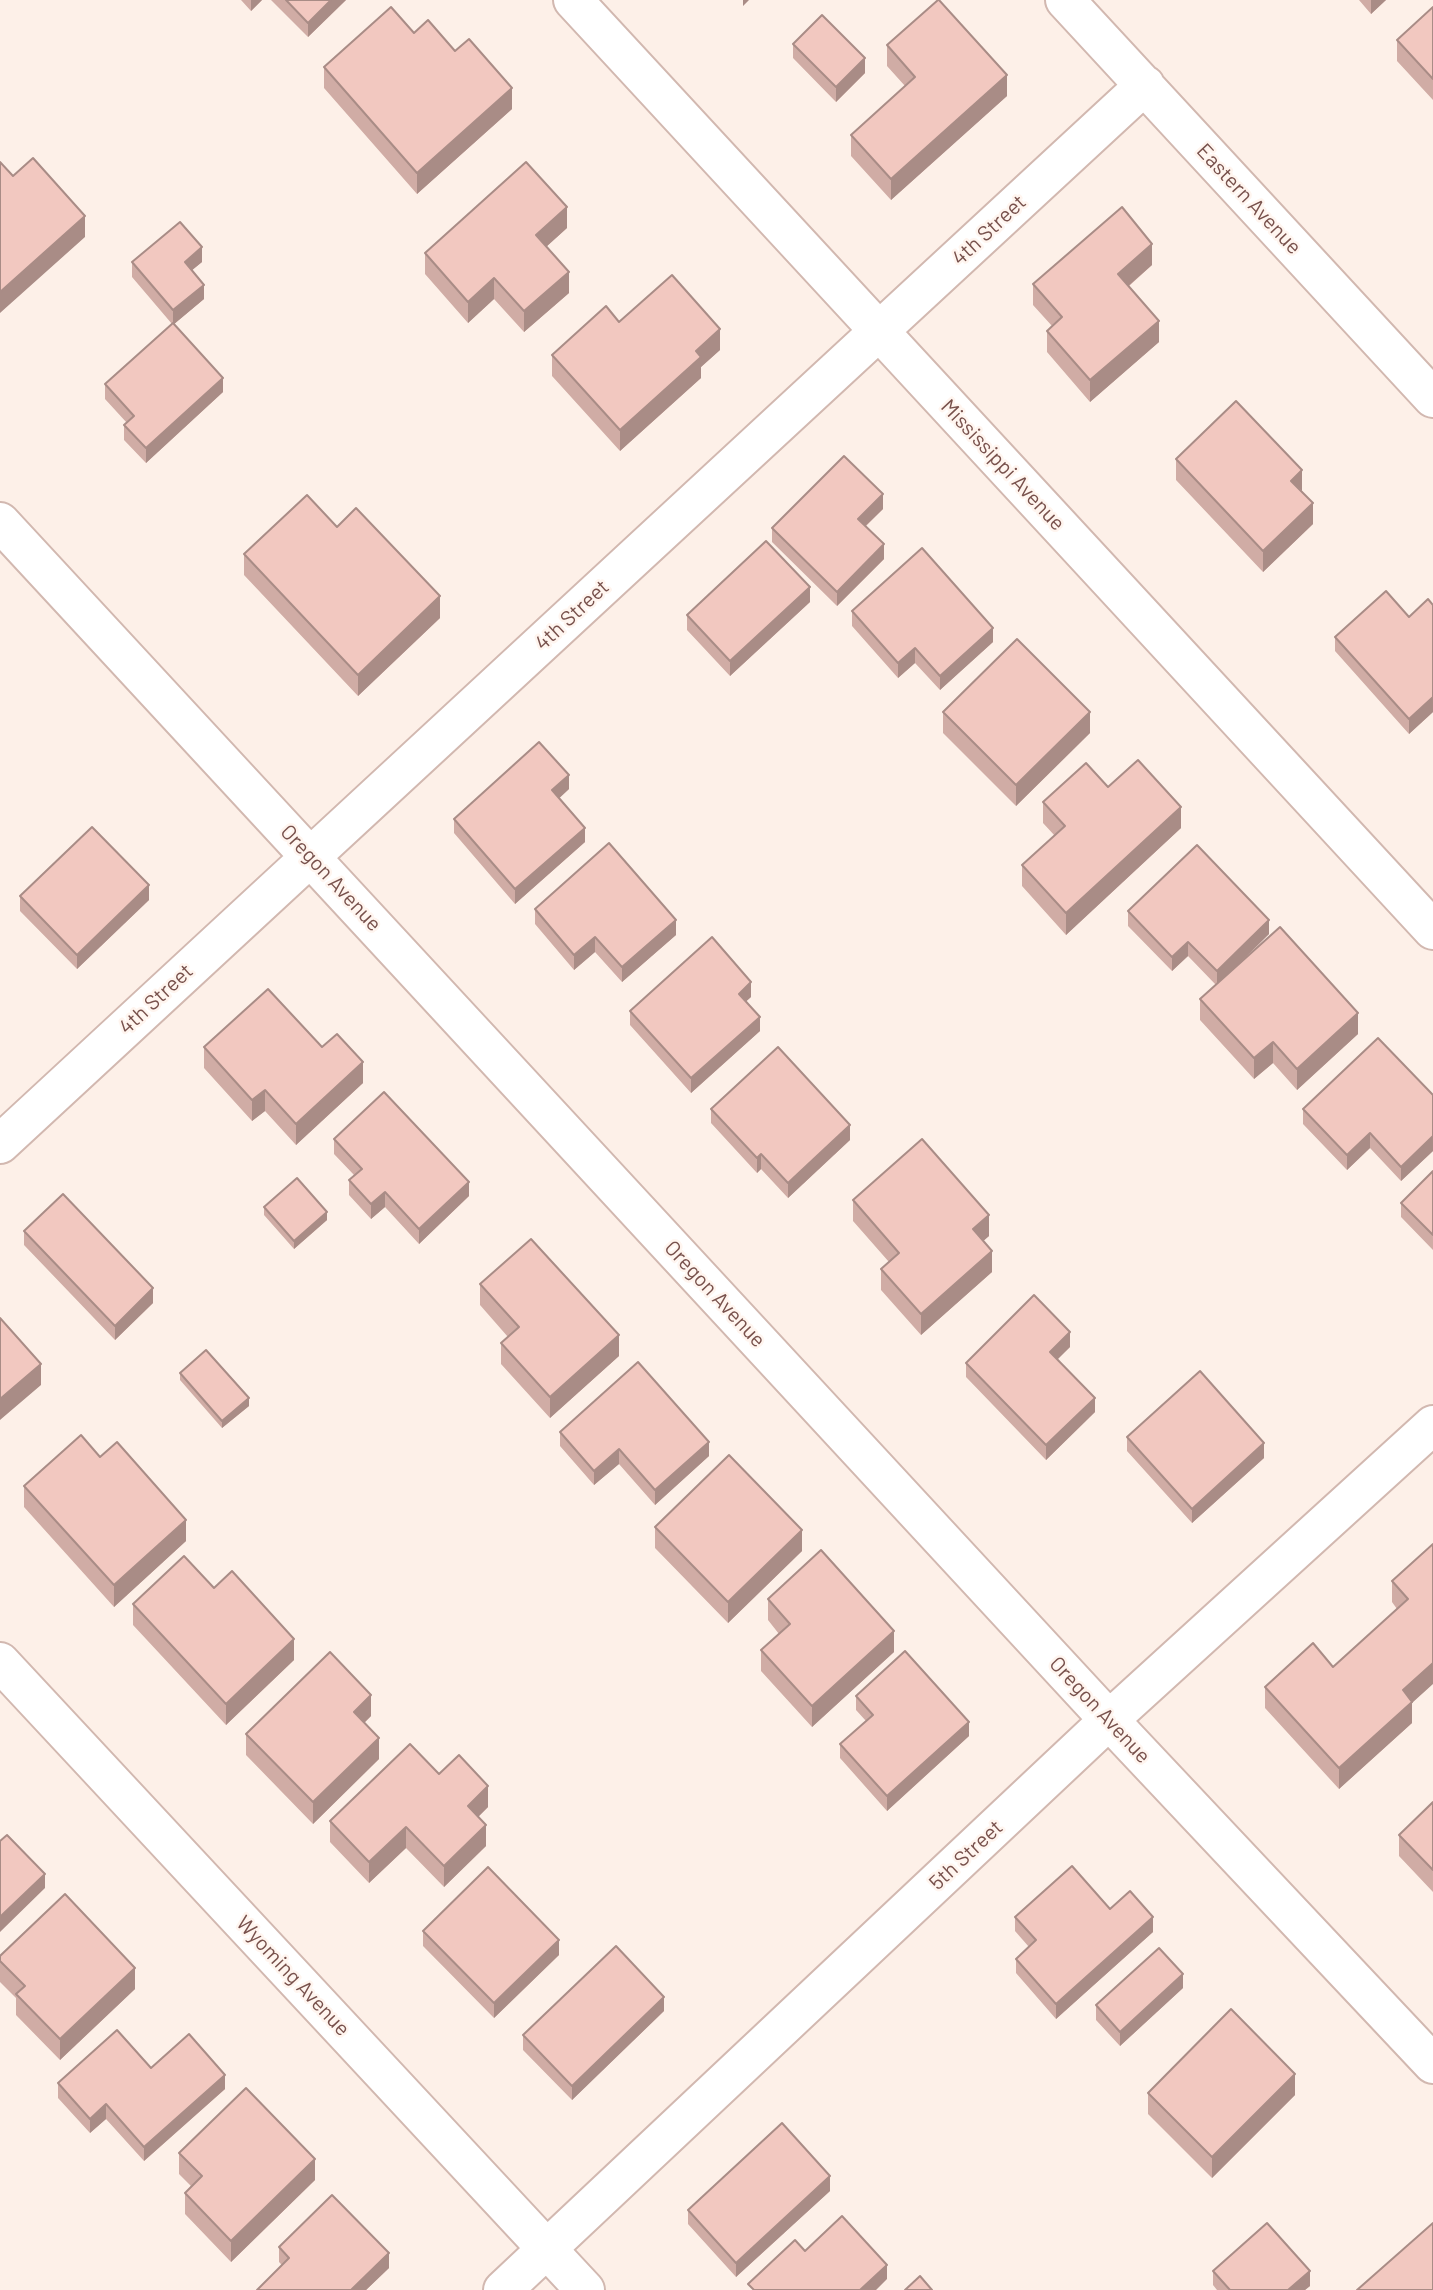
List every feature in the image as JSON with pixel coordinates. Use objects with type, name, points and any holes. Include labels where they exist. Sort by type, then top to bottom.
[{"type":"street","name":"Mississippi Avenue","points":[[573,0],[1433,930]]},
{"type":"street","name":"Eastern Avenue","points":[[1065,0],[1433,398]]},
{"type":"street","name":"4th Street","points":[[0,1144],[1145,85]]},
{"type":"street","name":"Oregon Avenue","points":[[0,522],[1109,1720],[1433,2064]]},
{"type":"street","name":"5th Street","points":[[503,2290],[1109,1720],[1433,1425]]},
{"type":"street","name":"Wyoming Avenue","points":[[0,1662],[585,2290]]},
{"type":"building","points":[[286,0],[331,0],[308,23]]},
{"type":"building","points":[[938,0],[1007,75],[891,179],[851,135],[915,77],[887,45]]},
{"type":"building","points":[[391,7],[414,33],[428,20],[455,51],[469,39],[512,88],[417,173],[324,67]]},
{"type":"building","points":[[1433,7],[1433,79],[1397,40]]},
{"type":"building","points":[[822,15],[865,58],[836,87],[793,44]]},
{"type":"building","points":[[33,158],[85,216],[0,292],[0,162],[13,176]]},
{"type":"building","points":[[526,162],[567,207],[536,235],[569,272],[524,311],[494,278],[468,302],[425,253]]},
{"type":"building","points":[[1122,207],[1152,244],[1118,274],[1159,321],[1090,380],[1047,331],[1062,317],[1033,284]]},
{"type":"building","points":[[180,222],[202,247],[185,262],[204,285],[173,310],[132,262]]},
{"type":"building","points":[[672,275],[720,329],[696,351],[701,357],[620,430],[552,355],[606,306],[619,322]]},
{"type":"building","points":[[173,323],[223,378],[146,448],[124,425],[134,416],[105,384]]},
{"type":"building","points":[[1236,401],[1302,470],[1291,481],[1313,503],[1263,551],[1176,459]]},
{"type":"building","points":[[844,456],[883,494],[858,519],[884,544],[837,592],[772,528]]},
{"type":"building","points":[[307,495],[337,527],[356,508],[440,596],[358,675],[244,554]]},
{"type":"building","points":[[766,541],[810,587],[730,661],[687,615]]},
{"type":"building","points":[[922,548],[993,628],[940,676],[915,648],[898,663],[852,611]]},
{"type":"building","points":[[1386,591],[1409,617],[1428,599],[1433,605],[1433,697],[1409,719],[1335,637]]},
{"type":"building","points":[[1017,639],[1090,712],[1016,785],[943,712]]},
{"type":"building","points":[[539,742],[569,775],[552,790],[585,828],[515,889],[454,819]]},
{"type":"building","points":[[1138,760],[1181,807],[1066,913],[1022,865],[1065,826],[1043,802],[1086,763],[1108,787]]},
{"type":"building","points":[[92,827],[149,885],[77,955],[20,896]]},
{"type":"building","points":[[609,843],[676,920],[622,967],[595,937],[574,955],[535,909]]},
{"type":"building","points":[[1197,845],[1269,920],[1217,971],[1188,942],[1172,957],[1128,911]]},
{"type":"building","points":[[1280,927],[1358,1013],[1297,1069],[1273,1042],[1254,1058],[1200,999]]},
{"type":"building","points":[[712,937],[751,982],[739,994],[760,1017],[691,1078],[630,1011]]},
{"type":"building","points":[[268,989],[322,1047],[337,1034],[363,1062],[296,1124],[265,1090],[252,1100],[204,1047]]},
{"type":"building","points":[[1378,1038],[1433,1095],[1433,1136],[1401,1167],[1370,1133],[1347,1155],[1303,1109]]},
{"type":"building","points":[[778,1047],[850,1125],[788,1183],[761,1154],[757,1158],[711,1109]]},
{"type":"building","points":[[384,1092],[469,1182],[419,1229],[385,1192],[371,1204],[349,1180],[362,1169],[334,1139]]},
{"type":"building","points":[[922,1139],[989,1215],[973,1229],[992,1251],[921,1314],[881,1269],[899,1253],[853,1200]]},
{"type":"building","points":[[1433,1171],[1433,1235],[1401,1203]]},
{"type":"building","points":[[297,1178],[327,1212],[294,1241],[264,1207]]},
{"type":"building","points":[[63,1194],[153,1288],[115,1326],[24,1231]]},
{"type":"building","points":[[531,1239],[619,1335],[550,1397],[501,1343],[519,1327],[480,1284]]},
{"type":"building","points":[[1034,1295],[1070,1332],[1050,1352],[1095,1398],[1046,1445],[966,1363]]},
{"type":"building","points":[[0,1318],[41,1364],[0,1399]]},
{"type":"building","points":[[206,1350],[249,1398],[222,1421],[180,1373]]},
{"type":"building","points":[[638,1362],[709,1442],[655,1490],[619,1449],[594,1471],[560,1432]]},
{"type":"building","points":[[1200,1371],[1264,1443],[1192,1509],[1127,1437]]},
{"type":"building","points":[[81,1435],[100,1457],[117,1442],[186,1520],[114,1585],[24,1486]]},
{"type":"building","points":[[729,1455],[802,1530],[728,1602],[655,1527]]},
{"type":"building","points":[[1433,1544],[1433,1663],[1403,1690],[1412,1702],[1339,1768],[1265,1687],[1313,1643],[1333,1667],[1408,1599],[1392,1581]]},
{"type":"building","points":[[821,1550],[894,1631],[812,1706],[761,1650],[790,1624],[768,1599]]},
{"type":"building","points":[[184,1556],[214,1588],[232,1571],[294,1639],[226,1704],[133,1604]]},
{"type":"building","points":[[905,1651],[969,1722],[887,1796],[840,1744],[873,1715],[856,1696]]},
{"type":"building","points":[[330,1652],[371,1695],[354,1712],[379,1738],[313,1802],[246,1734]]},
{"type":"building","points":[[410,1744],[439,1774],[459,1755],[488,1786],[468,1806],[486,1825],[444,1866],[406,1827],[369,1862],[330,1821]]},
{"type":"building","points":[[1433,1802],[1433,1870],[1399,1835]]},
{"type":"building","points":[[7,1835],[45,1874],[0,1917],[0,1841]]},
{"type":"building","points":[[1072,1866],[1110,1909],[1130,1891],[1153,1917],[1056,2004],[1016,1959],[1036,1940],[1015,1917]]},
{"type":"building","points":[[488,1867],[559,1940],[494,2003],[423,1931]]},
{"type":"building","points":[[65,1894],[135,1968],[60,2039],[16,1994],[25,1986],[0,1961],[0,1956]]},
{"type":"building","points":[[616,1946],[664,1997],[572,2086],[523,2035]]},
{"type":"building","points":[[1159,1948],[1183,1974],[1120,2032],[1096,2005]]},
{"type":"building","points":[[1231,2009],[1295,2074],[1212,2157],[1148,2093]]},
{"type":"building","points":[[117,2030],[151,2068],[189,2034],[225,2075],[144,2147],[106,2104],[90,2119],[58,2083]]},
{"type":"building","points":[[246,2088],[315,2159],[231,2241],[185,2193],[202,2176],[179,2153]]},
{"type":"building","points":[[782,2123],[830,2176],[736,2263],[688,2210]]},
{"type":"building","points":[[332,2195],[389,2253],[351,2290],[257,2290],[289,2258],[279,2247]]},
{"type":"building","points":[[842,2216],[887,2265],[860,2290],[754,2290],[748,2284],[795,2240],[805,2251]]},
{"type":"building","points":[[1267,2223],[1310,2271],[1288,2290],[1230,2290],[1213,2271]]},
{"type":"building","points":[[1433,2223],[1433,2290],[1357,2290]]},
{"type":"building","points":[[920,2276],[932,2290],[905,2290]]}]
